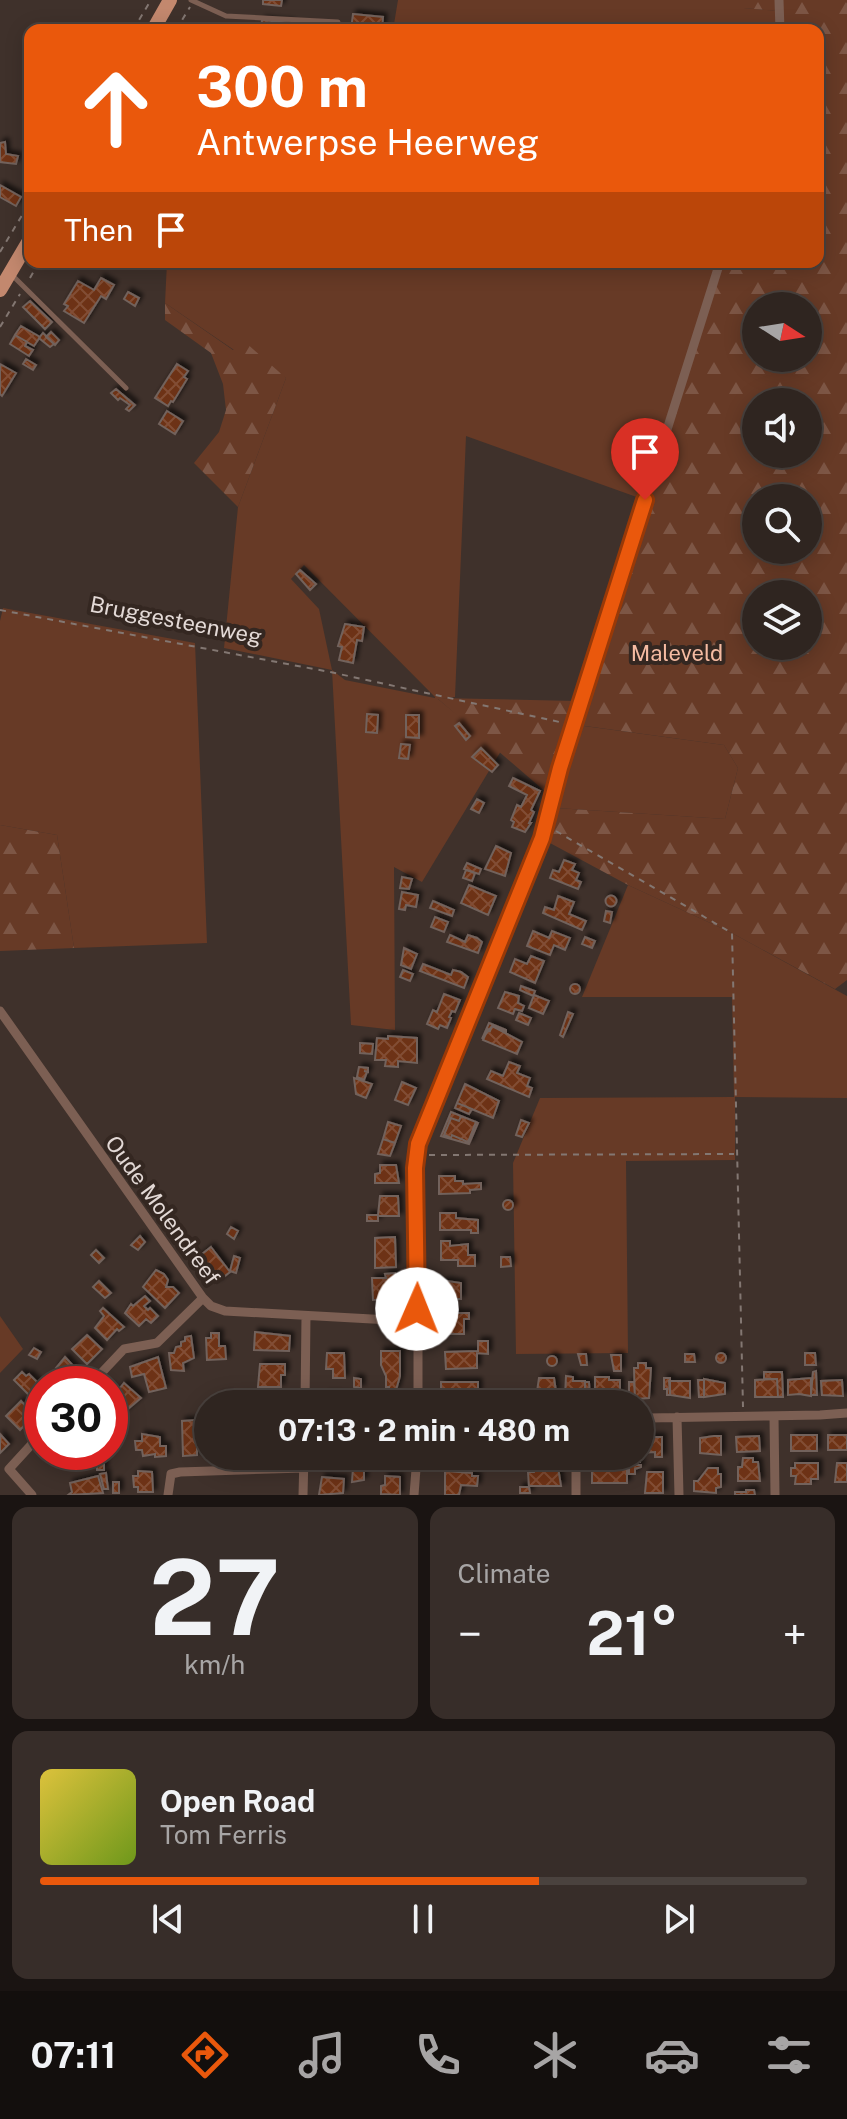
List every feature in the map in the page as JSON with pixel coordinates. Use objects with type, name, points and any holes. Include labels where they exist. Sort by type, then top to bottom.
[{"type":"main road","points":[[156,24],[170,0]]},
{"type":"main road","points":[[0,290],[24,249]]},
{"type":"street","points":[[779,0],[780,24]]},
{"type":"street","points":[[418,1390],[418,1336],[408,1321],[418,1304],[417,1155],[425,1125],[545,824],[573,725],[718,268]]},
{"type":"street","name":"Oude Molendreef","points":[[0,1011],[203,1298],[217,1310],[408,1321]]},
{"type":"street","points":[[108,1366],[124,1349],[157,1343],[203,1298]]},
{"type":"street","points":[[305,1390],[306,1316]]},
{"type":"street","points":[[654,1418],[847,1413]]},
{"type":"street","points":[[774,1416],[775,1495]]},
{"type":"street","points":[[677,1417],[679,1495]]},
{"type":"street","points":[[24,1453],[9,1469],[32,1495]]},
{"type":"street","points":[[168,1495],[171,1474],[242,1470]]},
{"type":"street","points":[[303,1495],[304,1470]]},
{"type":"street","points":[[414,1495],[416,1470]]},
{"type":"street","points":[[576,1470],[576,1495]]},
{"type":"lane","points":[[192,0],[226,16],[338,22]]},
{"type":"lane","points":[[12,270],[126,388]]},
{"type":"path","points":[[137,24],[151,0]]},
{"type":"path","points":[[179,24],[192,0]]},
{"type":"path","points":[[0,252],[24,212]]},
{"type":"path","name":"Bruggesteenweg","points":[[0,610],[241,655],[573,725]]},
{"type":"path","points":[[545,824],[732,933],[743,1417]]},
{"type":"path","points":[[417,1155],[735,1154]]},
{"type":"green space","points":[[398,0],[743,0],[744,8],[778,11],[779,24],[394,24]]},
{"type":"green space","name":"Maleveld","points":[[743,0],[847,0],[847,980],[835,989],[732,933],[628,885],[550,843],[556,808],[725,819],[738,768],[724,745],[578,725],[557,796],[548,794],[437,698],[576,701],[645,500],[718,268],[824,268],[824,24],[779,24],[778,11],[743,8]]},
{"type":"green space","points":[[167,268],[718,268],[645,500],[466,436],[455,697],[438,699],[501,751],[422,882],[394,867],[395,1030],[351,1025],[332,670],[224,648],[238,507],[286,378],[234,350],[165,303]],"holes":[[[304,565],[435,698],[345,680],[332,670],[319,609],[291,579]]]},
{"type":"green space","points":[[165,303],[233,350],[245,342],[286,378],[238,507],[194,463],[219,432],[226,410],[223,384],[211,353],[165,320]]},
{"type":"green space","points":[[3,608],[195,643],[207,943],[74,948],[57,835],[0,825],[0,621]]},
{"type":"green space","points":[[577,725],[724,745],[738,768],[725,819],[556,808]]},
{"type":"green space","points":[[0,825],[57,835],[74,948],[0,951]]},
{"type":"green space","points":[[628,885],[732,933],[847,996],[847,1098],[735,1097],[735,1160],[626,1161],[628,1353],[516,1354],[513,1163],[540,1098],[734,1097],[732,997],[582,997]]},
{"type":"green space","points":[[0,1316],[23,1349],[0,1373]]},
{"type":"building","points":[[263,0],[282,0],[281,6],[263,4]]},
{"type":"building","points":[[353,14],[383,17],[382,24],[352,24]]},
{"type":"building","points":[[353,14],[383,17],[382,24],[352,24]]},
{"type":"building","points":[[262,20],[291,23],[291,24],[262,24]]},
{"type":"building","points":[[5,142],[6,154],[18,156],[16,164],[0,162],[0,143]]},
{"type":"building","points":[[0,185],[21,197],[16,206],[0,197]]},
{"type":"building","points":[[101,278],[114,285],[106,299],[101,296],[84,323],[64,311],[68,306],[64,304],[78,281],[94,290]]},
{"type":"building","points":[[128,292],[139,298],[135,306],[124,299]]},
{"type":"building","points":[[30,301],[52,322],[45,329],[23,307]]},
{"type":"building","points":[[21,326],[40,337],[34,346],[15,335]]},
{"type":"building","points":[[51,332],[59,340],[55,345],[46,337]]},
{"type":"building","points":[[43,333],[54,344],[50,347],[39,338]]},
{"type":"building","points":[[15,335],[33,350],[29,356],[10,344]]},
{"type":"building","points":[[26,359],[36,365],[33,370],[23,364]]},
{"type":"building","points":[[0,364],[16,373],[2,396],[0,394]]},
{"type":"building","points":[[177,364],[188,371],[184,377],[187,379],[168,406],[155,398]]},
{"type":"building","points":[[116,389],[135,405],[129,411],[126,409],[130,405],[111,393]]},
{"type":"building","points":[[167,411],[183,421],[175,434],[159,424]]},
{"type":"building","points":[[300,570],[316,584],[310,590],[296,574]]},
{"type":"building","points":[[345,624],[364,627],[362,641],[357,640],[353,663],[339,660],[342,647],[338,646]]},
{"type":"building","points":[[367,714],[378,715],[377,733],[366,732]]},
{"type":"building","points":[[406,715],[419,715],[419,738],[406,737]]},
{"type":"building","points":[[459,723],[470,736],[466,740],[455,726]]},
{"type":"building","points":[[401,744],[410,745],[408,759],[399,758]]},
{"type":"building","points":[[481,748],[498,765],[492,772],[472,757]]},
{"type":"building","points":[[513,778],[540,791],[531,810],[534,812],[531,823],[525,832],[512,827],[514,822],[511,820],[517,805],[521,807],[527,795],[509,786]]},
{"type":"building","points":[[477,799],[484,803],[479,813],[471,809]]},
{"type":"building","points":[[496,846],[511,853],[505,876],[485,869]]},
{"type":"building","points":[[564,860],[575,864],[572,870],[579,873],[576,880],[581,882],[578,889],[550,878],[553,870],[559,872]]},
{"type":"building","points":[[467,863],[481,869],[479,874],[464,869]]},
{"type":"building","points":[[466,870],[475,873],[472,881],[463,878]]},
{"type":"building","points":[[402,877],[412,879],[409,889],[400,888]]},
{"type":"building","points":[[469,885],[496,896],[488,915],[461,903]]},
{"type":"building","points":[[402,892],[418,895],[416,907],[406,905],[405,910],[399,909]]},
{"type":"building","points":[[558,896],[574,902],[569,914],[586,921],[582,930],[543,913],[545,907],[554,910]]},
{"type":"building","points":[[611,896],[616,901],[611,906],[606,901]]},
{"type":"building","points":[[433,901],[454,910],[452,916],[430,908]]},
{"type":"building","points":[[606,911],[612,912],[610,923],[604,921]]},
{"type":"building","points":[[435,917],[448,922],[444,932],[431,927]]},
{"type":"building","points":[[533,931],[549,938],[552,931],[570,938],[565,950],[554,945],[550,955],[527,946]]},
{"type":"building","points":[[450,935],[465,942],[468,935],[477,938],[482,942],[478,953],[447,942]]},
{"type":"building","points":[[585,937],[595,941],[592,948],[582,944]]},
{"type":"building","points":[[404,948],[417,954],[411,969],[401,965]]},
{"type":"building","points":[[531,956],[544,961],[535,983],[510,972],[515,959],[527,964]]},
{"type":"building","points":[[423,964],[451,975],[453,970],[461,972],[468,977],[464,988],[420,971]]},
{"type":"building","points":[[403,970],[413,974],[410,981],[400,977]]},
{"type":"building","points":[[575,984],[580,989],[575,994],[570,989]]},
{"type":"building","points":[[521,986],[535,991],[533,996],[520,990]]},
{"type":"building","points":[[505,992],[519,996],[518,1003],[524,1006],[522,1011],[515,1009],[513,1014],[498,1008]]},
{"type":"building","points":[[444,994],[460,1000],[449,1017],[447,1028],[440,1025],[438,1029],[427,1024],[433,1010],[437,1012]]},
{"type":"building","points":[[534,995],[549,1001],[543,1014],[529,1008]]},
{"type":"building","points":[[568,1012],[573,1014],[563,1037],[560,1035]]},
{"type":"building","points":[[519,1013],[531,1018],[528,1025],[516,1020]]},
{"type":"building","points":[[489,1023],[506,1032],[492,1026],[482,1039]]},
{"type":"building","points":[[492,1026],[522,1042],[517,1054],[483,1040]]},
{"type":"building","points":[[388,1036],[417,1038],[417,1063],[398,1061],[398,1067],[385,1066],[386,1060],[375,1060],[377,1038],[388,1039]]},
{"type":"building","points":[[360,1043],[373,1044],[372,1054],[360,1053]]},
{"type":"building","points":[[509,1062],[520,1066],[517,1073],[530,1078],[527,1086],[532,1088],[529,1097],[487,1079],[491,1071],[503,1076]]},
{"type":"building","points":[[359,1067],[368,1068],[368,1072],[364,1071],[367,1072],[364,1080],[357,1077]]},
{"type":"building","points":[[354,1078],[372,1084],[366,1098],[356,1094]]},
{"type":"building","points":[[402,1082],[416,1088],[408,1105],[395,1100]]},
{"type":"building","points":[[465,1084],[499,1101],[493,1118],[457,1103]]},
{"type":"building","points":[[457,1103],[472,1109],[469,1114],[455,1108]]},
{"type":"building","points":[[451,1112],[461,1116],[459,1121],[451,1118],[444,1135],[451,1138],[452,1135],[468,1142],[478,1123],[469,1144],[441,1136]]},
{"type":"building","points":[[461,1116],[476,1122],[468,1142],[444,1135],[451,1118],[459,1121]]},
{"type":"building","points":[[521,1120],[529,1123],[522,1137],[516,1135]]},
{"type":"building","points":[[388,1122],[401,1126],[395,1143],[383,1139]]},
{"type":"building","points":[[383,1139],[395,1143],[390,1156],[378,1154]]},
{"type":"building","points":[[380,1165],[396,1165],[399,1183],[375,1183],[375,1174],[380,1173]]},
{"type":"building","points":[[439,1176],[455,1176],[455,1181],[463,1181],[463,1184],[481,1183],[481,1189],[470,1190],[470,1193],[439,1194]]},
{"type":"building","points":[[380,1196],[398,1196],[399,1216],[378,1216]]},
{"type":"building","points":[[508,1200],[513,1205],[508,1210],[503,1205]]},
{"type":"building","points":[[440,1213],[456,1213],[456,1218],[478,1220],[478,1233],[471,1233],[471,1230],[440,1230]]},
{"type":"building","points":[[367,1215],[378,1215],[378,1221],[367,1221]]},
{"type":"building","points":[[231,1227],[238,1231],[234,1239],[227,1234]]},
{"type":"building","points":[[140,1236],[145,1242],[138,1250],[131,1245]]},
{"type":"building","points":[[395,1237],[396,1267],[375,1268],[375,1238]]},
{"type":"building","points":[[441,1241],[450,1241],[450,1246],[468,1244],[468,1255],[475,1255],[475,1266],[458,1266],[458,1260],[441,1260]]},
{"type":"building","points":[[211,1247],[230,1272],[216,1283],[197,1258]]},
{"type":"building","points":[[96,1250],[104,1258],[99,1263],[91,1255]]},
{"type":"building","points":[[234,1256],[240,1258],[236,1273],[230,1271]]},
{"type":"building","points":[[501,1257],[510,1257],[511,1266],[501,1267]]},
{"type":"building","points":[[156,1270],[168,1280],[166,1287],[173,1287],[179,1293],[165,1308],[143,1287]]},
{"type":"building","points":[[395,1273],[397,1299],[373,1300],[372,1278],[386,1278],[385,1274]]},
{"type":"building","points":[[99,1281],[111,1293],[105,1298],[93,1287]]},
{"type":"building","points":[[440,1283],[461,1283],[461,1299],[440,1299]]},
{"type":"building","points":[[145,1296],[150,1301],[144,1306],[158,1316],[151,1323],[146,1319],[139,1326],[125,1313],[131,1304],[133,1306]]},
{"type":"building","points":[[103,1308],[124,1327],[119,1331],[117,1329],[107,1340],[95,1328],[104,1316],[100,1311]]},
{"type":"building","points":[[442,1313],[469,1313],[469,1319],[464,1319],[464,1334],[441,1334],[441,1328],[446,1328]]},
{"type":"building","points":[[255,1332],[290,1336],[289,1351],[254,1350]]},
{"type":"building","points":[[211,1333],[219,1333],[219,1346],[225,1346],[226,1359],[207,1360],[206,1338],[211,1338]]},
{"type":"building","points":[[87,1335],[102,1349],[87,1364],[72,1349]]},
{"type":"building","points":[[191,1336],[194,1358],[183,1363],[184,1371],[171,1370],[169,1353],[174,1353],[185,1337]]},
{"type":"building","points":[[478,1341],[488,1341],[488,1354],[477,1353],[477,1368],[446,1369],[445,1352],[478,1351]]},
{"type":"building","points":[[34,1348],[41,1352],[37,1359],[29,1355]]},
{"type":"building","points":[[381,1351],[400,1351],[400,1376],[396,1390],[386,1387],[386,1376],[381,1365]]},
{"type":"building","points":[[327,1353],[344,1353],[345,1378],[333,1378],[333,1369],[326,1369]]},
{"type":"building","points":[[721,1353],[726,1358],[721,1363],[716,1358]]},
{"type":"building","points":[[805,1353],[815,1353],[816,1365],[805,1365]]},
{"type":"building","points":[[578,1354],[586,1354],[587,1365],[581,1365]]},
{"type":"building","points":[[685,1354],[694,1354],[695,1362],[685,1362]]},
{"type":"building","points":[[611,1355],[621,1355],[621,1371],[614,1371]]},
{"type":"building","points":[[552,1356],[557,1361],[552,1366],[547,1361]]},
{"type":"building","points":[[65,1357],[73,1366],[58,1366]]},
{"type":"building","points":[[158,1357],[166,1388],[149,1392],[144,1374],[132,1377],[130,1367]]},
{"type":"building","points":[[638,1363],[646,1363],[646,1368],[651,1368],[650,1390],[635,1390],[634,1368],[638,1368]]},
{"type":"building","points":[[260,1364],[285,1364],[281,1387],[258,1387]]},
{"type":"building","points":[[816,1371],[817,1395],[811,1395],[813,1372]]},
{"type":"building","points":[[22,1372],[24,1374],[24,1390],[14,1380]]},
{"type":"building","points":[[764,1372],[782,1372],[783,1397],[778,1397],[777,1379],[764,1379]]},
{"type":"building","points":[[566,1376],[573,1377],[573,1381],[585,1381],[585,1390],[565,1390]]},
{"type":"building","points":[[595,1377],[620,1380],[620,1390],[595,1390]]},
{"type":"building","points":[[354,1378],[361,1379],[361,1388],[354,1387]]},
{"type":"building","points":[[539,1378],[554,1378],[556,1390],[537,1390]]},
{"type":"building","points":[[664,1378],[670,1378],[670,1395],[664,1389]]},
{"type":"building","points":[[811,1378],[811,1396],[788,1395],[788,1380]]},
{"type":"building","points":[[704,1379],[725,1383],[725,1394],[704,1397]]},
{"type":"building","points":[[777,1379],[778,1397],[755,1397],[755,1380]]},
{"type":"building","points":[[698,1380],[704,1380],[704,1397],[699,1397]]},
{"type":"building","points":[[842,1380],[843,1396],[822,1395],[821,1381]]},
{"type":"building","points":[[669,1381],[690,1381],[690,1398],[670,1395]]},
{"type":"building","points":[[441,1382],[478,1382],[478,1390],[441,1390]]},
{"type":"building","points":[[629,1382],[634,1382],[634,1390],[629,1390]]},
{"type":"building","points":[[128,1387],[141,1398],[128,1409]]},
{"type":"building","points":[[21,1401],[24,1404],[24,1426],[20,1430],[6,1416]]},
{"type":"building","points":[[194,1420],[194,1455],[183,1456],[182,1421]]},
{"type":"building","points":[[0,1434],[9,1444],[0,1453]]},
{"type":"building","points":[[142,1434],[160,1437],[160,1446],[166,1446],[166,1456],[143,1456],[142,1450],[136,1450],[135,1441],[142,1441]]},
{"type":"building","points":[[791,1435],[817,1435],[817,1451],[791,1451]]},
{"type":"building","points":[[828,1435],[847,1435],[847,1450],[828,1450]]},
{"type":"building","points":[[721,1436],[721,1455],[700,1453],[700,1438]]},
{"type":"building","points":[[759,1436],[760,1451],[737,1452],[736,1437]]},
{"type":"building","points":[[654,1437],[662,1437],[662,1457],[655,1457]]},
{"type":"building","points":[[743,1458],[753,1458],[753,1462],[758,1462],[760,1481],[738,1481],[738,1467],[742,1467]]},
{"type":"building","points":[[795,1463],[818,1463],[818,1479],[811,1479],[811,1484],[795,1484],[796,1476],[791,1476],[791,1468],[795,1468]]},
{"type":"building","points":[[837,1463],[847,1463],[847,1482],[835,1482]]},
{"type":"building","points":[[708,1468],[718,1468],[721,1487],[716,1488],[716,1493],[694,1491],[694,1481],[698,1481]]},
{"type":"building","points":[[353,1470],[364,1470],[364,1480],[352,1482]]},
{"type":"building","points":[[558,1470],[561,1486],[529,1486],[528,1472]]},
{"type":"building","points":[[592,1470],[627,1470],[627,1483],[592,1483]]},
{"type":"building","points":[[138,1471],[152,1472],[153,1492],[138,1492],[138,1487],[134,1487],[133,1476],[138,1476]]},
{"type":"building","points":[[445,1471],[472,1473],[472,1476],[478,1476],[477,1486],[461,1485],[459,1495],[445,1495]]},
{"type":"building","points":[[647,1472],[663,1472],[663,1493],[645,1493]]},
{"type":"building","points":[[106,1473],[108,1489],[104,1489],[100,1474]]},
{"type":"building","points":[[98,1476],[103,1493],[68,1495],[72,1492],[70,1483]]},
{"type":"building","points":[[385,1476],[400,1477],[400,1495],[381,1494]]},
{"type":"building","points":[[322,1477],[344,1479],[343,1493],[319,1495]]},
{"type":"building","points":[[113,1482],[119,1482],[119,1493],[113,1493]]},
{"type":"building","points":[[520,1487],[529,1487],[530,1493],[520,1493]]},
{"type":"building","points":[[754,1490],[755,1495],[735,1495],[735,1492]]},
{"type":"route","points":[[417,1309],[415,1168],[418,1144],[542,838],[560,768],[645,500]]}]
